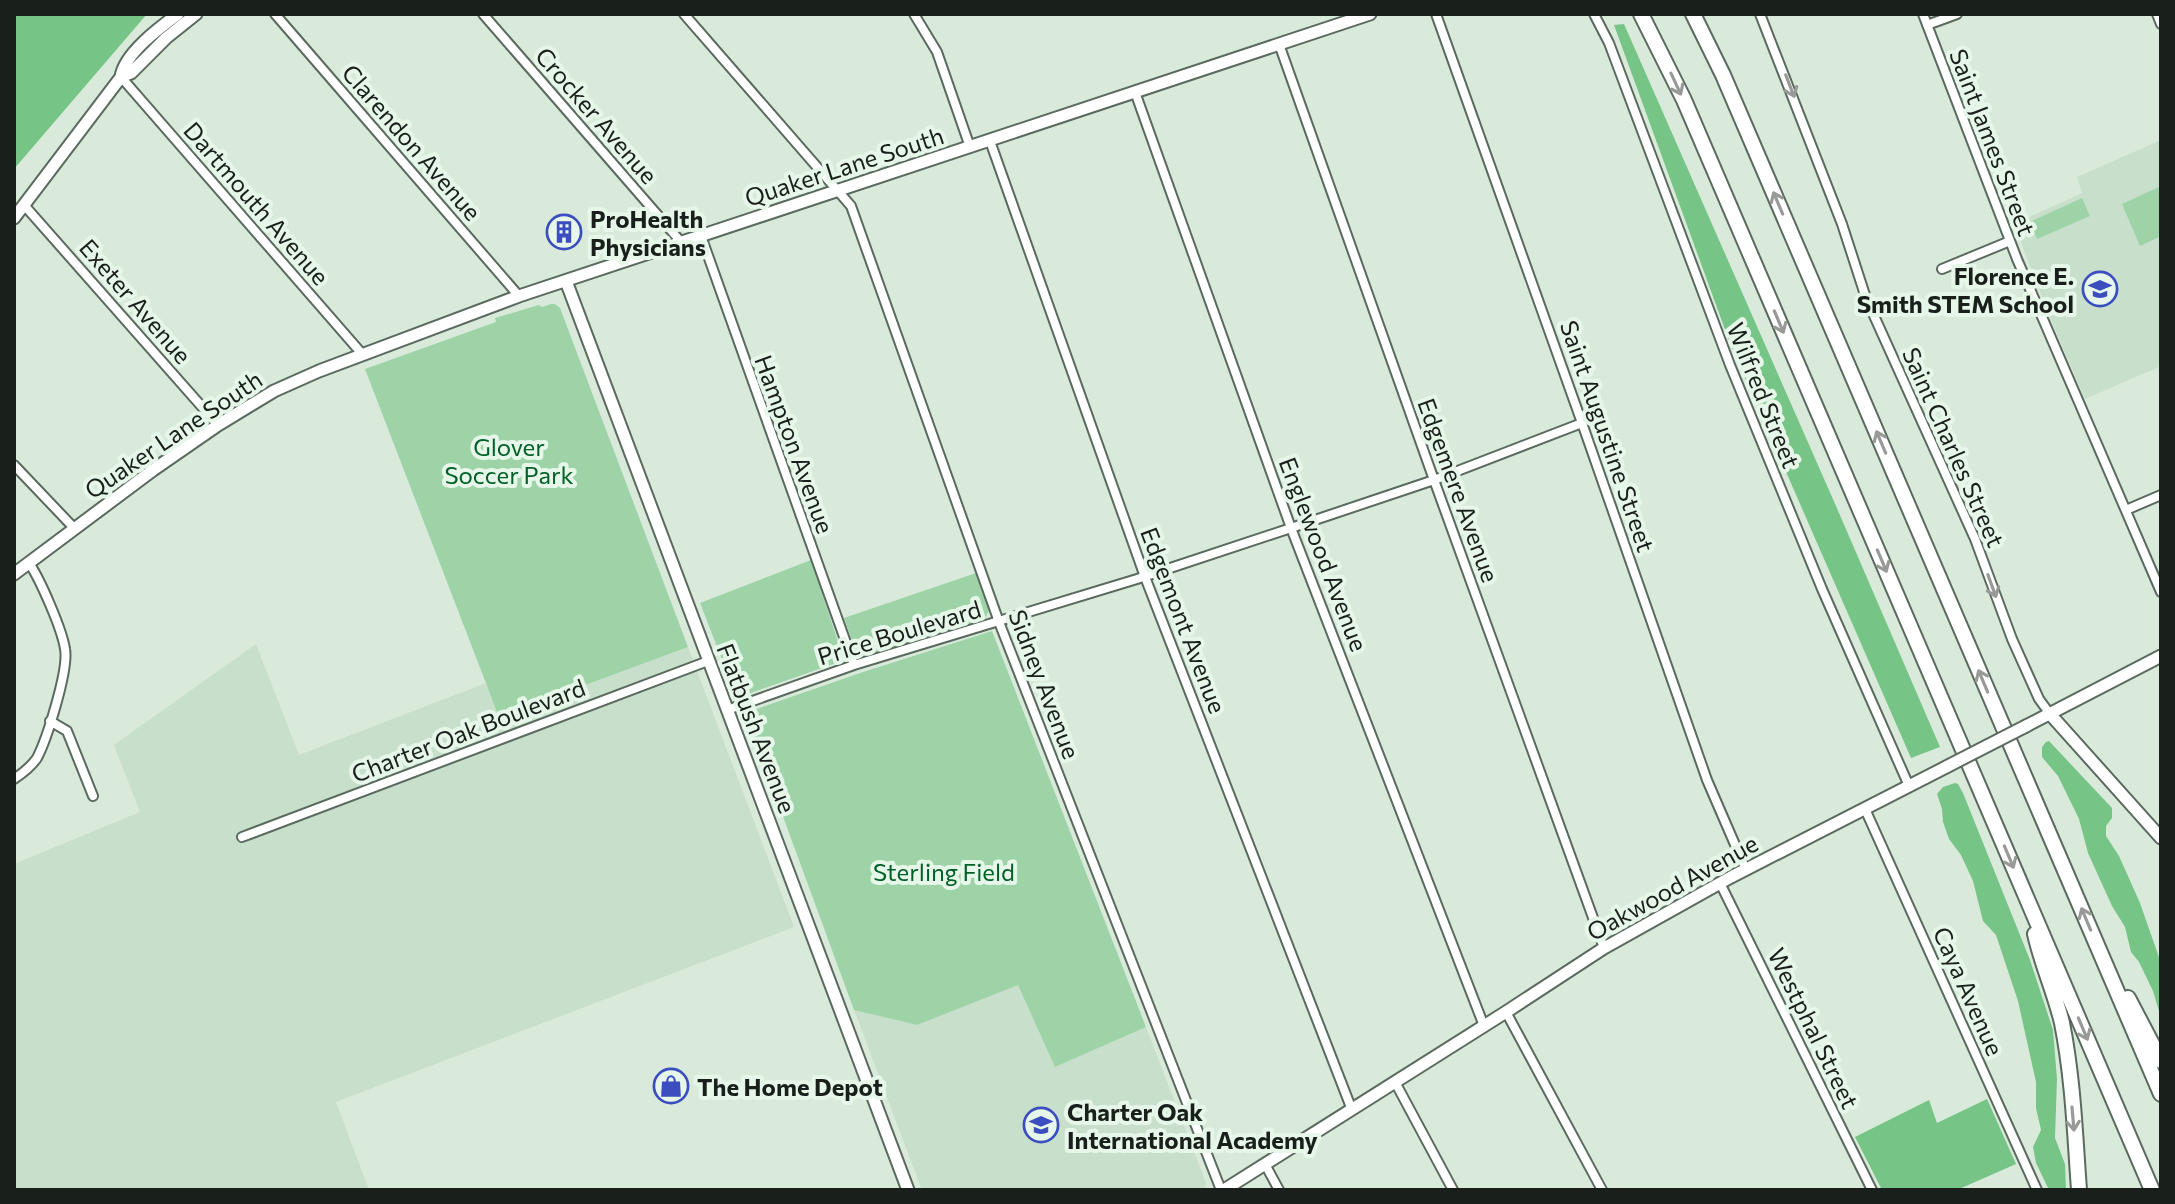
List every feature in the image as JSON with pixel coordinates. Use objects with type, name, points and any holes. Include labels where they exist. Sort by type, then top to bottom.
[{"type":"highway","points":[[1641,14],[1684,100],[2152,1190]]},
{"type":"highway","points":[[1693,14],[1723,75],[2161,1094]]},
{"type":"highway","points":[[2030,906],[2039,950],[2064,1034],[2079,1190]]},
{"type":"highway","points":[[2107,968],[2133,1006],[2161,1061]]},
{"type":"street","points":[[14,218],[121,77],[124,66],[138,49],[178,14]]},
{"type":"street","points":[[121,77],[131,73],[196,14]]},
{"type":"street","name":"Clarendon Avenue","points":[[275,14],[519,296]]},
{"type":"street","name":"Crocker Avenue","points":[[483,14],[682,243]]},
{"type":"street","name":"Sidney Avenue","points":[[684,14],[851,206],[999,622],[1222,1190]]},
{"type":"street","points":[[914,14],[937,52],[970,147]]},
{"type":"street","name":"Quaker Lane South","points":[[14,574],[218,425],[292,383],[519,296],[1370,14]]},
{"type":"street","name":"Saint Augustine Street","points":[[1436,14],[1707,780],[1746,870]]},
{"type":"street","name":"Wilfred Street","points":[[1594,14],[1609,43],[1776,479],[1909,786]]},
{"type":"street","name":"Saint Charles Street","points":[[1760,14],[1842,224],[1866,298],[1975,539],[2012,639],[2039,699],[2050,714]]},
{"type":"street","name":"Saint James Street","points":[[1923,14],[2010,241],[2161,592]]},
{"type":"street","points":[[1927,25],[1957,14]]},
{"type":"street","points":[[2157,14],[2161,24]]},
{"type":"street","name":"Edgemere Avenue","points":[[1279,44],[1604,948]]},
{"type":"street","name":"Dartmouth Avenue","points":[[121,77],[363,355]]},
{"type":"street","name":"Englewood Avenue","points":[[1135,92],[1291,528],[1484,1026]]},
{"type":"street","name":"Edgemont Avenue","points":[[990,141],[1145,577],[1352,1110]]},
{"type":"street","name":"Exeter Avenue","points":[[24,205],[218,425]]},
{"type":"street","name":"Hampton Avenue","points":[[701,236],[854,665]]},
{"type":"street","points":[[1942,269],[2010,241]]},
{"type":"street","name":"Flatbush Avenue","points":[[566,281],[908,1190]]},
{"type":"street","name":"Price Boulevard","points":[[727,710],[854,665],[1145,577],[1434,480],[1582,423]]},
{"type":"street","points":[[14,465],[74,528]]},
{"type":"street","points":[[2126,510],[2161,495]]},
{"type":"street","points":[[14,779],[37,758],[65,666],[66,651],[36,573],[29,563]]},
{"type":"street","name":"Oakwood Avenue","points":[[1222,1190],[1266,1166],[1604,948],[1720,883],[2161,656]]},
{"type":"street","name":"Charter Oak Boulevard","points":[[242,837],[708,661]]},
{"type":"street","points":[[2050,714],[2161,838]]},
{"type":"street","points":[[50,721],[67,731],[93,796]]},
{"type":"street","name":"Caya Avenue","points":[[1865,809],[2037,1190]]},
{"type":"street","name":"Westphal Street","points":[[1720,883],[1872,1190]]},
{"type":"street","points":[[1506,1012],[1602,1190]]},
{"type":"street","points":[[1395,1082],[1453,1190]]},
{"type":"street","points":[[1266,1166],[1279,1190]]},
{"type":"shaded area","name":"Florence E. Smith STEM School","points":[[2161,140],[2161,366],[2085,399],[2014,224],[2082,193],[2077,177]]},
{"type":"shaded area","points":[[256,644],[299,755],[486,683],[500,717],[688,647],[794,927],[336,1102],[369,1190],[14,1190],[14,864],[140,812],[114,745]]},
{"type":"shaded area","name":"Charter Oak International Academy","points":[[1018,984],[1055,1067],[1146,1027],[1206,1183],[1204,1190],[922,1190],[854,1010],[917,1025]]},
{"type":"green space","points":[[14,14],[147,14],[14,169]]},
{"type":"green space","points":[[1624,24],[1940,747],[1911,758],[1731,346],[1614,25]]},
{"type":"green space","points":[[2161,186],[2161,236],[2140,246],[2122,204]]},
{"type":"green space","points":[[2082,198],[2090,216],[2037,239],[2030,222]]},
{"type":"green space","name":"Glover Soccer Park","points":[[551,304],[560,308],[688,647],[499,717],[365,369],[496,322],[495,318]]},
{"type":"green space","points":[[811,560],[842,654],[839,662],[745,695],[735,693],[700,603]]},
{"type":"green space","points":[[976,573],[989,610],[984,621],[865,660],[857,655],[844,618]]},
{"type":"green space","name":"Sterling Field","points":[[992,631],[1146,1027],[1055,1067],[1018,985],[917,1025],[854,1010],[745,713]]},
{"type":"green space","points":[[2049,741],[2112,808],[2106,836],[2119,856],[2140,903],[2161,963],[2161,1018],[2153,991],[2131,952],[2125,927],[2088,853],[2079,819],[2058,776],[2042,757],[2042,747]]},
{"type":"green space","points":[[1955,783],[1963,793],[2030,960],[2053,1030],[2057,1079],[2055,1138],[2065,1164],[2066,1190],[2049,1190],[2036,1163],[2033,1147],[2041,1130],[2036,1108],[2036,1082],[2018,1001],[1996,935],[1983,921],[1973,881],[1943,822],[1937,794],[1943,787]]},
{"type":"green space","points":[[1987,1099],[2016,1164],[1957,1190],[1882,1190],[1855,1137],[1929,1100],[1937,1123]]},
{"type":"place","name":"ProHealth Physicians","points":[[564,232]]},
{"type":"place","name":"Florence E. Smith STEM School","points":[[2100,289]]},
{"type":"place","name":"The Home Depot","points":[[671,1086]]},
{"type":"place","name":"Charter Oak International Academy","points":[[1041,1125]]}]
